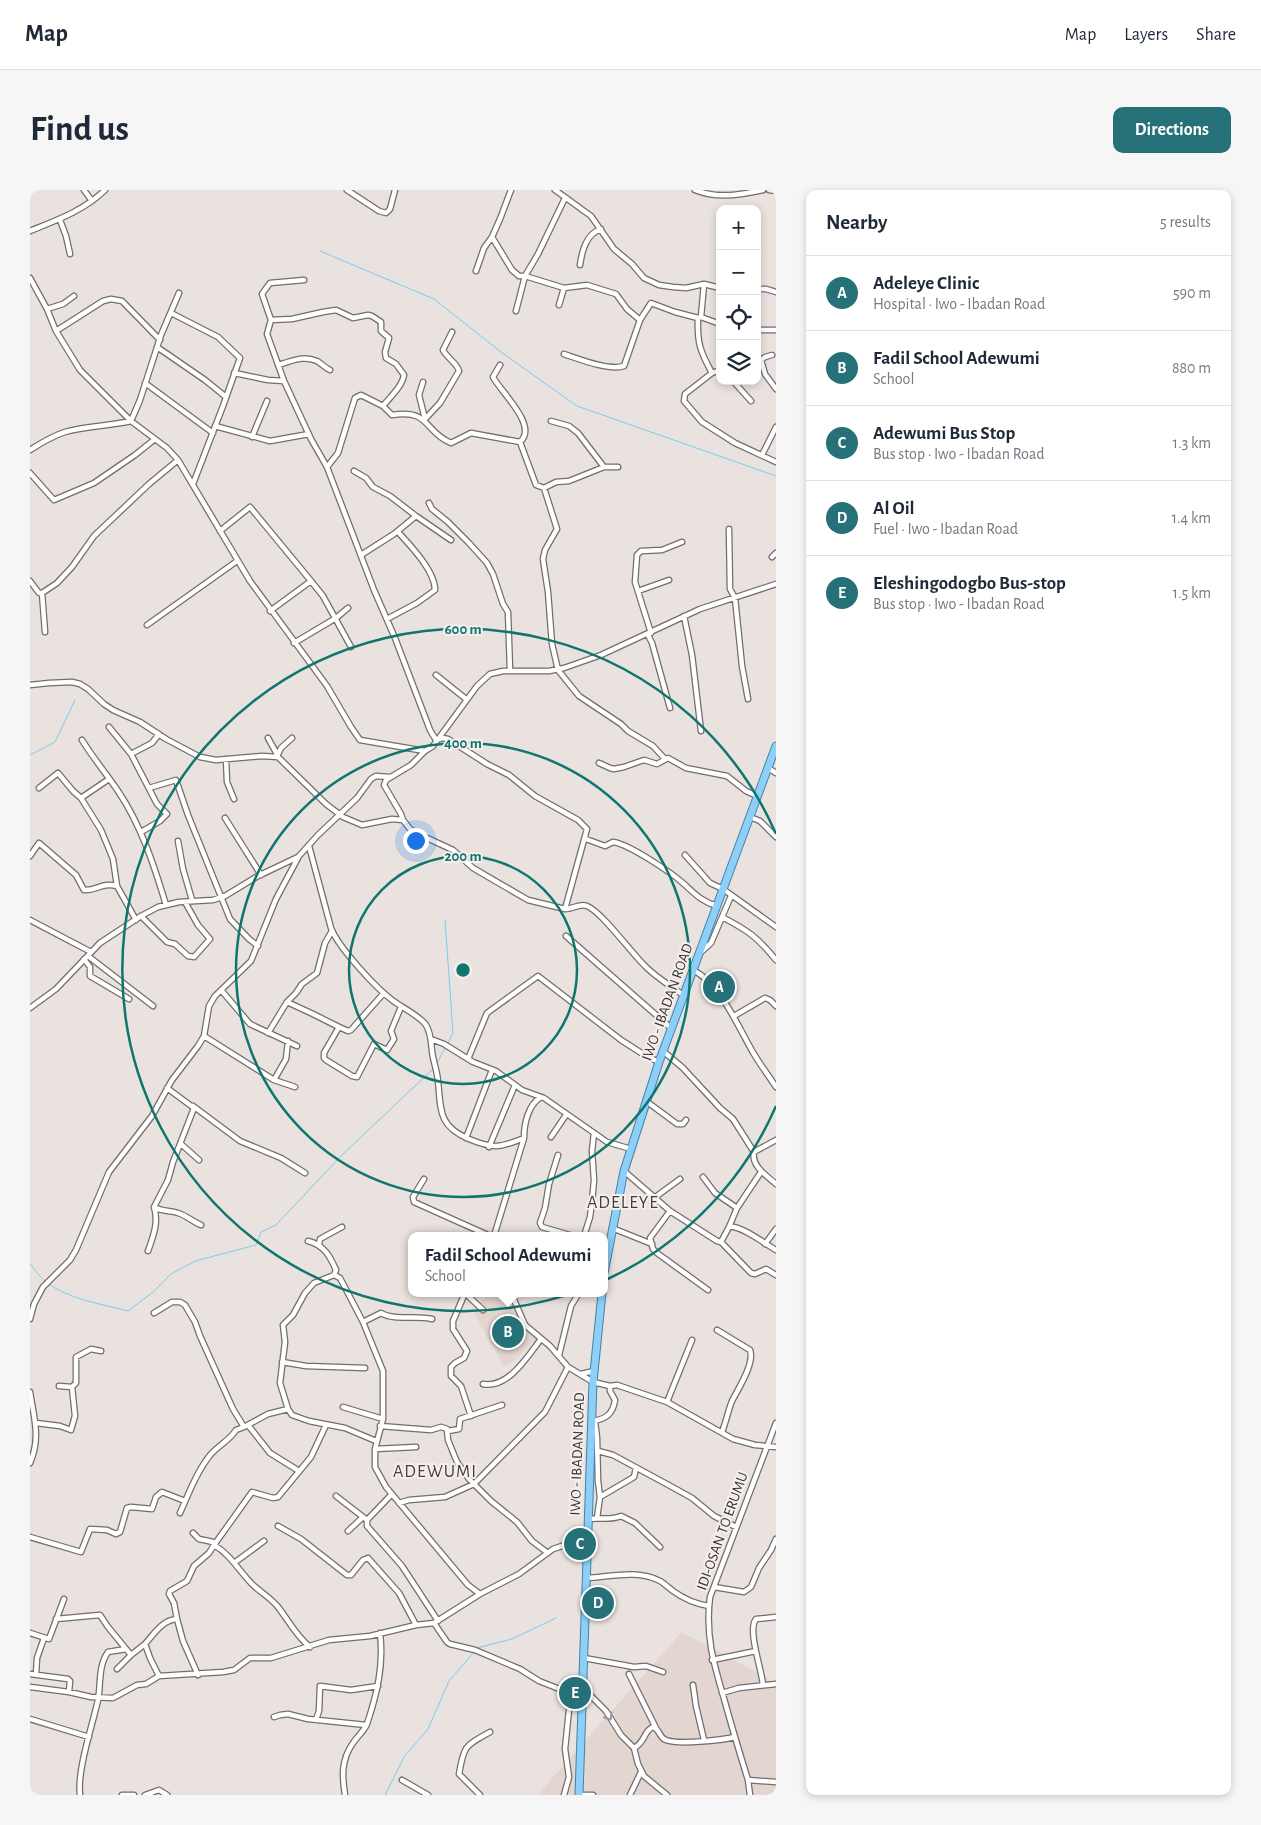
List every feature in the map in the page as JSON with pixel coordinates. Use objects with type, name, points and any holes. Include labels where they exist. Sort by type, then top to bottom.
[{"type":"main road","name":"IWO - IBADAN ROAD","points":[[608,1240],[624,1171],[659,1062],[776,746]]},
{"type":"main road","name":"IWO - IBADAN ROAD","points":[[580,1795],[586,1578],[588,1542],[593,1519],[593,1382],[602,1297]]},
{"type":"street","points":[[84,190],[92,201]]},
{"type":"street","points":[[30,232],[60,220],[92,201],[105,190]]},
{"type":"street","points":[[347,190],[386,213],[390,209],[395,190]]},
{"type":"street","points":[[476,271],[484,248],[492,237],[511,190]]},
{"type":"street","points":[[555,190],[591,216],[614,249],[632,264],[644,278],[660,285],[673,287],[686,288],[704,284],[716,287]]},
{"type":"street","points":[[695,190],[709,193],[713,196],[740,195],[763,190]]},
{"type":"street","points":[[713,196],[716,190]]},
{"type":"street","points":[[769,190],[776,191]]},
{"type":"street","points":[[516,310],[525,276],[538,254],[565,198]]},
{"type":"street","points":[[60,220],[70,254]]},
{"type":"street","points":[[580,265],[582,252],[588,238],[595,231],[601,229]]},
{"type":"street","points":[[492,237],[512,270],[519,276],[525,276],[564,288],[587,285],[616,294],[627,309],[640,320]]},
{"type":"street","points":[[30,278],[47,309],[56,332],[80,370],[131,421],[178,460],[237,561],[270,611],[327,686],[360,740],[425,750]]},
{"type":"street","points":[[304,280],[270,283],[262,294],[272,320],[267,334],[284,380],[326,466],[430,730],[436,740]]},
{"type":"street","points":[[704,284],[698,338],[702,355],[712,373]]},
{"type":"street","points":[[559,305],[564,288]]},
{"type":"street","points":[[761,289],[766,288],[776,292]]},
{"type":"street","points":[[131,421],[157,347],[179,293]]},
{"type":"street","points":[[47,309],[63,304],[74,296]]},
{"type":"street","points":[[56,332],[103,301],[118,299],[160,340]]},
{"type":"street","points":[[564,354],[607,366],[620,368],[624,366],[640,320],[651,303],[675,312],[716,323]]},
{"type":"street","points":[[272,320],[292,319],[336,310],[352,318],[368,315],[377,317],[381,322],[380,331],[389,338],[385,352],[386,358],[396,364],[404,375],[400,386],[383,406]]},
{"type":"street","points":[[170,313],[218,337],[240,358],[193,484]]},
{"type":"street","points":[[761,330],[776,330]]},
{"type":"street","points":[[425,419],[440,403],[459,371],[443,350],[452,332]]},
{"type":"street","points":[[157,347],[226,397]]},
{"type":"street","points":[[761,358],[772,355]]},
{"type":"street","points":[[278,365],[304,357],[318,362],[330,370]]},
{"type":"street","points":[[761,364],[765,374],[776,389]]},
{"type":"street","points":[[500,365],[492,377],[517,407],[526,433],[520,442]]},
{"type":"street","points":[[716,372],[685,394],[684,401],[702,422],[735,443],[776,462]]},
{"type":"street","points":[[234,373],[268,380],[284,380]]},
{"type":"street","points":[[423,382],[419,395],[425,419]]},
{"type":"street","points":[[145,383],[213,433]]},
{"type":"street","points":[[738,385],[752,401]]},
{"type":"street","points":[[326,466],[338,453],[355,398],[360,395],[383,406],[392,415],[403,413],[416,414],[425,419],[441,439],[451,444],[471,433],[520,442]]},
{"type":"street","points":[[252,438],[267,401]]},
{"type":"street","points":[[30,450],[63,433],[131,421]]},
{"type":"street","points":[[551,421],[569,426],[578,433],[604,467]]},
{"type":"street","points":[[215,426],[252,438],[270,441],[309,434]]},
{"type":"street","points":[[762,455],[776,427]]},
{"type":"street","points":[[30,473],[54,500],[94,483],[155,439]]},
{"type":"street","points":[[520,442],[536,485],[544,488],[556,482],[569,481],[604,467],[618,467]]},
{"type":"street","points":[[42,593],[57,583],[72,567],[94,536],[149,484],[178,460]]},
{"type":"street","points":[[354,471],[366,478],[373,487],[390,496],[451,540]]},
{"type":"street","points":[[544,488],[557,529],[544,550],[543,560],[548,592],[552,644],[558,670],[580,696],[621,724],[628,731],[653,746],[665,759]]},
{"type":"street","points":[[430,503],[432,509],[469,543],[493,574],[503,604],[508,612],[510,670]]},
{"type":"street","points":[[220,531],[250,507],[323,596],[351,647]]},
{"type":"street","points":[[361,555],[398,532],[416,516]]},
{"type":"street","points":[[729,529],[730,589],[735,598],[742,666],[748,699]]},
{"type":"street","points":[[387,619],[417,603],[435,590],[430,570],[398,532]]},
{"type":"street","points":[[670,708],[638,591],[636,557],[638,552],[662,550],[682,542]]},
{"type":"street","points":[[147,625],[237,561]]},
{"type":"street","points":[[30,580],[37,591],[42,593]]},
{"type":"street","points":[[270,611],[311,580]]},
{"type":"street","points":[[638,591],[669,580]]},
{"type":"street","points":[[683,995],[646,968],[589,906],[582,905],[565,909],[534,902],[498,884],[473,868],[453,850],[410,829],[384,785],[390,777],[411,765],[425,750],[433,746],[466,699],[486,677],[496,672],[510,670],[558,670],[601,655],[712,604],[776,584]]},
{"type":"street","points":[[42,593],[45,632]]},
{"type":"street","points":[[294,643],[336,618],[348,608]]},
{"type":"street","points":[[684,616],[692,655],[701,731]]},
{"type":"street","points":[[436,674],[466,699]]},
{"type":"street","points":[[30,685],[72,682],[80,684],[113,710],[140,722],[200,757],[212,760],[278,756]]},
{"type":"street","points":[[109,727],[131,754],[157,804],[168,814],[160,822],[141,832]]},
{"type":"street","points":[[131,754],[152,743],[158,734]]},
{"type":"street","points":[[268,738],[278,756],[339,815],[362,825],[392,819],[403,820]]},
{"type":"street","points":[[278,756],[282,748],[292,738]]},
{"type":"street","points":[[436,740],[448,739],[487,764],[509,774],[535,796],[578,820],[588,829],[565,909]]},
{"type":"street","points":[[82,740],[91,756],[118,790],[141,832],[156,870],[166,905]]},
{"type":"street","points":[[599,764],[614,768],[629,766],[644,760],[657,764],[668,758],[686,768],[727,776],[746,791],[758,796]]},
{"type":"street","points":[[226,759],[227,782],[234,799]]},
{"type":"street","points":[[768,768],[776,773]]},
{"type":"street","points":[[39,788],[58,773],[81,798],[101,830],[113,859],[117,886],[136,920]]},
{"type":"street","points":[[30,1319],[34,1304],[47,1283],[61,1270],[76,1250],[109,1172],[152,1116],[167,1088],[204,1036],[210,1006],[215,996],[251,961],[276,899],[299,856],[358,798],[371,779],[376,776],[390,777]]},
{"type":"street","points":[[81,798],[108,779]]},
{"type":"street","points":[[149,788],[176,780],[230,919],[258,946]]},
{"type":"street","points":[[750,817],[760,820],[776,838]]},
{"type":"street","points":[[225,818],[260,875]]},
{"type":"street","points":[[586,839],[605,846],[613,842],[629,847],[680,881],[703,901],[717,906]]},
{"type":"street","points":[[178,841],[183,869],[192,900]]},
{"type":"street","points":[[30,856],[39,843],[76,875],[84,890],[88,891],[107,884],[117,886]]},
{"type":"street","points":[[308,846],[332,931],[340,944],[370,982],[383,994],[423,1022],[431,1039],[438,1082],[440,1110],[450,1128],[466,1138],[489,1147],[506,1145],[524,1138]]},
{"type":"street","points":[[685,855],[710,883],[723,889],[776,927]]},
{"type":"street","points":[[30,1008],[56,989],[106,939],[141,916],[166,905],[192,900],[213,900],[220,896],[225,896],[260,875],[299,856]]},
{"type":"street","points":[[700,953],[711,944],[731,896]]},
{"type":"street","points":[[141,916],[167,942],[174,944],[188,956],[194,957],[210,939],[198,926],[185,902]]},
{"type":"street","points":[[722,917],[752,934],[776,960]]},
{"type":"street","points":[[30,920],[88,956],[153,1006]]},
{"type":"street","points":[[268,1033],[287,1002],[302,984],[317,973],[325,944],[332,931]]},
{"type":"street","points":[[566,936],[671,1028]]},
{"type":"street","points":[[88,956],[90,976],[128,999]]},
{"type":"street","points":[[693,970],[705,978],[734,1016],[753,1053],[776,1087]]},
{"type":"street","points":[[468,1060],[487,1013],[538,976],[621,1040],[659,1062]]},
{"type":"street","points":[[221,990],[250,1024],[297,1046]]},
{"type":"street","points":[[287,1002],[348,1031],[383,994]]},
{"type":"street","points":[[734,1016],[765,998],[776,1006]]},
{"type":"street","points":[[339,1027],[324,1053],[324,1058],[352,1076],[357,1077],[374,1044],[387,1050],[394,1039],[391,1031],[401,1007]]},
{"type":"street","points":[[204,1036],[274,1080],[295,1087]]},
{"type":"street","points":[[431,1039],[447,1045],[468,1060],[492,1070],[522,1090],[541,1097],[614,1145],[631,1149]]},
{"type":"street","points":[[274,1080],[286,1059],[288,1041]]},
{"type":"street","points":[[663,1051],[683,1068],[736,1123],[754,1152],[754,1160],[761,1172],[776,1184]]},
{"type":"street","points":[[466,1138],[492,1070]]},
{"type":"street","points":[[489,1147],[515,1085]]},
{"type":"street","points":[[148,1252],[155,1231],[156,1216],[154,1207],[168,1180],[194,1108],[167,1088]]},
{"type":"street","points":[[167,1088],[240,1141],[281,1158],[305,1173]]},
{"type":"street","points":[[495,1232],[524,1138],[527,1118],[534,1103],[541,1097]]},
{"type":"street","points":[[646,1101],[677,1124],[683,1124],[686,1120]]},
{"type":"street","points":[[551,1137],[566,1115]]},
{"type":"street","points":[[585,1232],[590,1217],[594,1180],[592,1151],[594,1133]]},
{"type":"street","points":[[754,1152],[776,1140]]},
{"type":"street","points":[[181,1144],[199,1160]]},
{"type":"street","points":[[556,1232],[547,1230],[540,1223],[558,1155]]},
{"type":"street","points":[[624,1171],[670,1211],[721,1242],[751,1274],[766,1269],[776,1275]]},
{"type":"street","points":[[721,1242],[736,1208],[761,1172]]},
{"type":"street","points":[[703,1177],[715,1193],[736,1208]]},
{"type":"street","points":[[424,1179],[413,1198],[414,1202],[481,1232]]},
{"type":"street","points":[[654,1198],[680,1180]]},
{"type":"street","points":[[154,1207],[161,1211],[179,1213],[201,1225]]},
{"type":"street","points":[[670,1211],[651,1236],[653,1249],[708,1290]]},
{"type":"street","points":[[729,1227],[740,1228],[776,1250]]},
{"type":"street","points":[[319,1244],[320,1239],[342,1228]]},
{"type":"street","points":[[612,1228],[652,1244]]},
{"type":"street","points":[[765,1244],[776,1228]]},
{"type":"street","points":[[308,1241],[319,1244],[332,1261],[336,1270],[334,1275]]},
{"type":"street","points":[[376,1441],[345,1428],[326,1425],[292,1415],[280,1383],[285,1342],[282,1327],[293,1315],[305,1293],[314,1283],[334,1275],[340,1278],[363,1322],[383,1371],[383,1419],[374,1449],[375,1467],[386,1488],[399,1504],[468,1585],[480,1594]]},
{"type":"street","points":[[463,1297],[453,1321],[453,1329],[467,1351],[464,1358],[451,1367],[451,1376],[461,1386],[471,1416]]},
{"type":"street","points":[[469,1297],[483,1310]]},
{"type":"street","points":[[512,1297],[523,1322],[559,1355],[568,1367],[593,1382],[617,1386],[666,1402],[733,1439],[776,1447]]},
{"type":"street","points":[[559,1355],[571,1306],[577,1297]]},
{"type":"street","points":[[154,1313],[172,1302],[180,1302],[185,1305],[196,1322],[200,1336],[233,1409],[270,1453],[299,1470]]},
{"type":"street","points":[[363,1322],[381,1313],[393,1317],[432,1319]]},
{"type":"street","points":[[717,1330],[752,1352],[749,1367],[733,1401],[722,1432]]},
{"type":"street","points":[[482,1384],[488,1385],[510,1375],[522,1364],[541,1339]]},
{"type":"street","points":[[666,1402],[692,1340]]},
{"type":"street","points":[[36,1423],[60,1426],[71,1430],[75,1416],[72,1387],[76,1383],[76,1357],[91,1349],[101,1351]]},
{"type":"street","points":[[282,1362],[297,1365],[365,1368]]},
{"type":"street","points":[[399,1504],[409,1500],[445,1497],[474,1484],[545,1412],[568,1367]]},
{"type":"street","points":[[581,1374],[594,1371]]},
{"type":"street","points":[[59,1386],[72,1387]]},
{"type":"street","points":[[610,1386],[610,1391],[615,1400],[612,1412],[608,1416],[593,1421],[598,1451],[600,1497],[593,1519],[612,1520],[621,1516],[635,1523],[660,1547]]},
{"type":"street","points":[[30,1392],[36,1423],[34,1454],[30,1463]]},
{"type":"street","points":[[380,1426],[431,1430],[440,1427],[448,1431],[459,1429],[460,1419],[470,1414],[471,1416],[502,1405]]},
{"type":"street","points":[[343,1407],[383,1419]]},
{"type":"street","points":[[180,1513],[192,1485],[220,1444],[233,1435],[236,1430],[268,1414],[288,1408]]},
{"type":"street","name":"IDI-OSAN TO ERUMU","points":[[750,1795],[748,1780],[712,1660],[708,1622],[709,1606],[714,1586],[776,1423]]},
{"type":"street","points":[[198,1675],[183,1641],[174,1603],[169,1594],[170,1591],[187,1582],[194,1566],[209,1553],[252,1492],[275,1499],[286,1488],[311,1457],[326,1425]]},
{"type":"street","points":[[448,1431],[448,1440],[457,1462],[474,1484],[491,1501],[518,1522],[532,1541],[548,1553]]},
{"type":"street","points":[[374,1449],[416,1447]]},
{"type":"street","points":[[598,1451],[613,1455],[692,1498],[714,1516],[736,1528]]},
{"type":"street","points":[[600,1497],[634,1477],[636,1468]]},
{"type":"street","points":[[30,1537],[81,1552],[90,1529],[107,1530],[116,1534],[120,1532],[127,1508],[136,1507],[151,1510],[156,1495],[162,1492],[185,1501]]},
{"type":"street","points":[[392,1494],[368,1520],[367,1526],[415,1584],[446,1642],[475,1650],[520,1669],[539,1681],[562,1690],[583,1687],[606,1711],[621,1735],[634,1748],[640,1772],[667,1795]]},
{"type":"street","points":[[336,1496],[368,1520]]},
{"type":"street","points":[[348,1531],[362,1516]]},
{"type":"street","points":[[278,1526],[301,1539],[347,1575],[351,1575],[363,1560],[368,1558],[399,1593],[416,1625]]},
{"type":"street","points":[[193,1533],[199,1540],[213,1542],[214,1545],[220,1548],[253,1585],[270,1597],[300,1638],[310,1647]]},
{"type":"street","points":[[714,1586],[746,1591],[751,1587],[759,1568],[776,1539]]},
{"type":"street","points":[[234,1564],[264,1540]]},
{"type":"street","points":[[30,1687],[98,1698],[116,1696],[137,1685],[146,1684],[159,1676],[198,1675],[234,1670],[250,1658],[271,1658],[329,1640],[360,1637],[436,1622],[480,1594],[519,1574],[560,1546],[588,1542]]},
{"type":"street","points":[[586,1578],[628,1573],[640,1575],[661,1581],[683,1598],[709,1606]]},
{"type":"street","points":[[30,1633],[49,1638],[64,1599]]},
{"type":"street","points":[[56,1619],[100,1615],[108,1628],[131,1655]]},
{"type":"street","points":[[763,1685],[756,1651],[754,1621],[756,1619],[776,1617]]},
{"type":"street","points":[[117,1669],[145,1644],[163,1624],[169,1620],[177,1619]]},
{"type":"street","points":[[345,1795],[342,1772],[344,1761],[353,1743],[366,1725],[378,1686],[382,1653],[380,1633]]},
{"type":"street","points":[[36,1674],[37,1658],[44,1638]]},
{"type":"street","points":[[145,1644],[159,1676]]},
{"type":"street","points":[[80,1795],[84,1756],[98,1698],[101,1667],[106,1653],[110,1650],[126,1649]]},
{"type":"street","points":[[712,1660],[756,1651]]},
{"type":"street","points":[[584,1658],[634,1667],[646,1666],[663,1672]]},
{"type":"street","points":[[30,1674],[69,1680],[69,1692]]},
{"type":"street","points":[[629,1674],[656,1728],[666,1740],[689,1742],[735,1737]]},
{"type":"street","points":[[693,1684],[704,1740]]},
{"type":"street","points":[[722,1693],[729,1690],[776,1684]]},
{"type":"street","points":[[316,1720],[319,1711],[320,1686],[351,1690],[378,1686]]},
{"type":"street","points":[[562,1690],[570,1700],[582,1704]]},
{"type":"street","points":[[564,1795],[569,1777],[565,1749],[570,1700]]},
{"type":"street","points":[[274,1717],[283,1714],[316,1720],[366,1725]]},
{"type":"street","points":[[30,1718],[89,1736]]},
{"type":"street","points":[[634,1748],[643,1742],[649,1728],[656,1728]]},
{"type":"street","points":[[480,1795],[459,1774],[465,1747],[490,1732]]},
{"type":"street","points":[[630,1795],[640,1772]]},
{"type":"street","points":[[402,1780],[428,1795]]},
{"type":"street","points":[[748,1780],[776,1782]]},
{"type":"street","points":[[145,1795],[159,1790],[167,1795]]},
{"type":"street","points":[[122,1795],[134,1795]]},
{"type":"street","points":[[580,1795],[593,1795]]},
{"type":"shaded area","points":[[487,1297],[510,1297],[525,1325],[536,1339],[514,1361],[504,1367],[472,1309]]},
{"type":"shaded area","points":[[682,1632],[776,1683],[776,1795],[540,1795],[539,1793]]},
{"type":"waterway","points":[[320,251],[434,299],[501,352],[577,406],[776,476]]},
{"type":"waterway","points":[[30,755],[55,742],[75,700]]},
{"type":"waterway","points":[[445,920],[453,1033],[448,1043]]},
{"type":"waterway","points":[[437,1063],[446,1046]]},
{"type":"waterway","points":[[30,1264],[46,1282],[64,1293],[128,1311],[153,1292],[171,1274],[195,1261],[256,1245],[261,1232],[276,1225],[341,1156],[434,1068]]},
{"type":"waterway","points":[[477,1648],[512,1639],[556,1618]]},
{"type":"waterway","points":[[385,1795],[404,1757],[428,1729],[449,1681],[475,1651]]},
{"type":"place","name":"Adeleye Clinic","points":[[719,987]]},
{"type":"place","name":"Fadil School Adewumi","points":[[508,1332]]},
{"type":"place","name":"Adewumi Bus Stop","points":[[580,1544]]},
{"type":"place","name":"Al Oil","points":[[598,1603]]},
{"type":"place","name":"Eleshingodogbo Bus-stop","points":[[575,1693]]},
{"type":"district","name":"ADELEYE","points":[[623,1202]]},
{"type":"district","name":"ADEWUMI","points":[[435,1471]]}]
